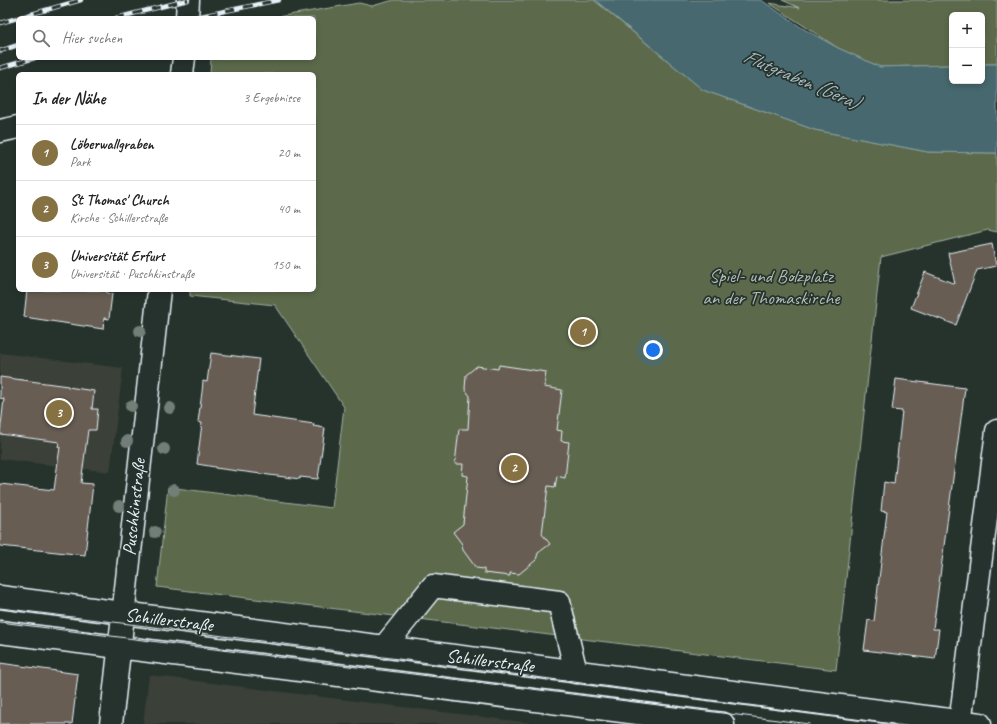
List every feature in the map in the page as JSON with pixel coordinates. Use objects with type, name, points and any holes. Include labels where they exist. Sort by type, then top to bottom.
[{"type":"main road","points":[[186,16],[188,0]]},
{"type":"main road","points":[[182,72],[184,60]]},
{"type":"main road","points":[[0,131],[16,127]]},
{"type":"main road","name":"Puschkinstraße","points":[[111,724],[158,292]]},
{"type":"main road","points":[[967,723],[997,431]]},
{"type":"main road","points":[[384,647],[433,586],[464,589],[559,602],[576,672]]},
{"type":"main road","name":"Schillerstraße","points":[[0,597],[967,723]]},
{"type":"main road","name":"Schillerstraße","points":[[0,632],[723,724]]},
{"type":"shaded area","points":[[0,353],[123,368],[110,472],[0,459]]},
{"type":"shaded area","points":[[149,675],[220,684],[539,724],[143,724]]},
{"type":"green space","name":"Spiel- und Bolzplatz an der Thomaskirche","points":[[394,0],[594,0],[703,90],[815,130],[928,152],[997,153],[997,232],[988,230],[881,257],[836,670],[157,587],[168,487],[332,508],[344,407],[275,305],[190,296],[190,292],[316,292],[316,72],[210,72],[211,60],[316,60],[316,16],[283,16],[359,3],[372,6]]},
{"type":"green space","points":[[782,0],[997,0],[997,64],[985,64],[985,12],[949,12],[949,65],[880,67],[838,48],[769,3],[800,8]]},
{"type":"water","name":"Flutgraben (Gera)","points":[[595,0],[761,0],[802,28],[838,48],[880,67],[949,65],[949,84],[985,84],[985,64],[997,64],[997,153],[928,152],[815,130],[703,90]]},
{"type":"building","points":[[992,244],[996,266],[977,270],[956,325],[911,308],[925,272],[955,284],[948,253]]},
{"type":"building","points":[[27,292],[107,292],[112,294],[109,319],[104,318],[103,329],[24,317]]},
{"type":"building","points":[[211,353],[259,359],[252,415],[314,424],[313,426],[325,428],[318,479],[300,477],[300,479],[215,468],[197,464],[202,423],[198,422],[203,381],[207,382]]},
{"type":"building","points":[[499,365],[546,372],[544,387],[562,390],[557,430],[562,431],[561,441],[569,442],[565,478],[557,476],[555,487],[548,486],[542,534],[550,544],[538,553],[536,560],[519,574],[510,573],[510,576],[484,573],[484,569],[476,568],[463,550],[462,544],[453,532],[463,524],[468,476],[462,475],[463,464],[455,464],[459,429],[468,429],[470,396],[465,389],[466,375],[477,366],[498,369]]},
{"type":"building","points":[[0,377],[94,391],[92,409],[98,409],[96,430],[88,430],[81,483],[93,484],[85,555],[0,546],[0,484],[54,490],[60,447],[58,447],[59,442],[0,434],[4,399],[0,398]]},
{"type":"building","points":[[896,379],[965,388],[933,629],[939,629],[935,659],[864,650],[868,620],[874,621],[887,512],[881,511],[884,482],[894,484],[902,411],[892,410]]},
{"type":"building","points":[[0,663],[78,674],[72,724],[0,724]]},
{"type":"tram line","points":[[0,608],[893,724]]},
{"type":"tram line","points":[[0,622],[809,724]]},
{"type":"railway","points":[[25,16],[81,0]]},
{"type":"railway","points":[[124,16],[188,0]]},
{"type":"railway","points":[[201,16],[279,0]]},
{"type":"railway","points":[[0,23],[16,18]]},
{"type":"railway","points":[[0,51],[16,46]]},
{"type":"railway","points":[[0,68],[28,60]]},
{"type":"place","name":"Löberwallgraben","points":[[583,332]]},
{"type":"place","name":"Universität Erfurt","points":[[59,413]]},
{"type":"place","name":"St Thomas' Church","points":[[514,468]]}]
